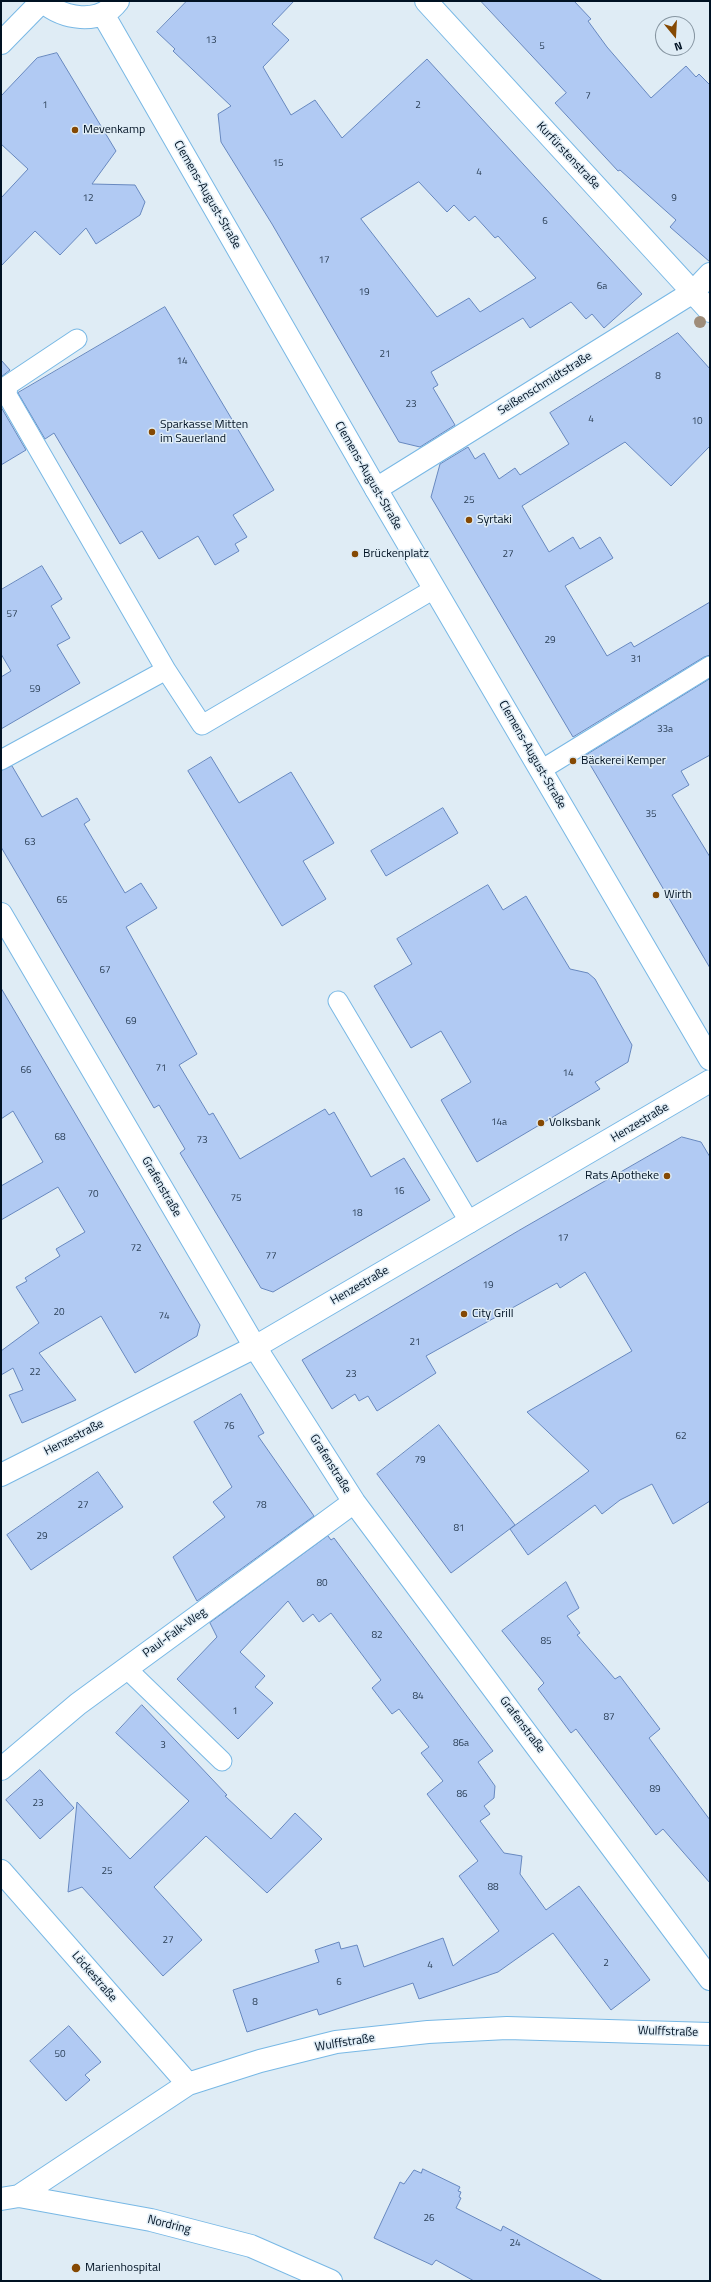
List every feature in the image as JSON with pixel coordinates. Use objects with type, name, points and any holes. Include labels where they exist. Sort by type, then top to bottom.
[{"type":"street","points":[[1,43],[42,1],[55,11],[70,16],[86,17],[111,7]]},
{"type":"street","name":"Kurfürstenstraße","points":[[426,1],[710,310]]},
{"type":"street","name":"Clemens-August-Straße","points":[[111,7],[376,489],[710,1059]]},
{"type":"street","name":"Seißenschmidtstraße","points":[[376,489],[693,292],[710,274]]},
{"type":"street","name":"Grafenstraße","points":[[1,914],[255,1347],[354,1502],[710,1979]]},
{"type":"street","name":"Henzestraße","points":[[1,1475],[255,1347],[470,1223],[710,1081]]},
{"type":"street","name":"Paul-Falk-Weg","points":[[1,1769],[78,1704],[354,1502]]},
{"type":"street","name":"Löckestraße","points":[[1,1871],[188,2084]]},
{"type":"street","name":"Wulffstraße","points":[[10,2197],[188,2084],[260,2061],[336,2042],[428,2032],[507,2028],[710,2034]]},
{"type":"street","name":"Nordring","points":[[10,2197],[151,2220],[243,2244],[331,2281]]},
{"type":"lane","points":[[77,339],[8,385],[7,395],[166,670],[202,725],[434,589]]},
{"type":"lane","points":[[541,770],[710,666]]},
{"type":"lane","points":[[1,760],[166,670]]},
{"type":"lane","points":[[338,1001],[470,1223]]},
{"type":"lane","points":[[126,1668],[222,1761]]},
{"type":"building","points":[[187,1],[294,1],[272,24],[289,40],[263,67],[291,115],[315,100],[342,138],[427,59],[642,294],[604,328],[592,314],[586,319],[571,302],[530,328],[523,318],[431,372],[438,385],[433,388],[455,425],[420,447],[399,442],[272,224],[221,142],[218,114],[231,106],[173,51],[175,49],[157,32]],"holes":[[[419,182],[447,212],[454,205],[469,221],[475,216],[495,238],[498,236],[536,278],[480,312],[469,298],[437,317],[361,219]]]},
{"type":"building","points":[[481,1],[574,1],[591,19],[588,21],[607,47],[651,98],[686,66],[696,77],[699,74],[710,85],[710,262],[670,227],[676,220],[620,170],[618,171],[555,103],[566,93]]},
{"type":"building","points":[[57,53],[116,151],[92,184],[135,185],[145,202],[140,215],[96,244],[86,228],[60,255],[35,231],[1,266],[1,198],[28,169],[1,144],[1,96],[37,58]]},
{"type":"building","points":[[165,307],[274,490],[233,515],[247,537],[235,544],[239,551],[215,565],[198,536],[159,559],[142,531],[120,544],[54,433],[45,439],[18,393]]},
{"type":"building","points":[[678,333],[710,369],[710,446],[671,486],[625,442],[522,506],[549,552],[573,537],[580,549],[600,537],[613,558],[565,586],[607,656],[631,642],[634,647],[710,602],[710,655],[704,657],[573,737],[431,497],[440,464],[468,447],[475,459],[484,453],[499,479],[515,468],[520,475],[569,444],[550,413]]},
{"type":"building","points":[[1,360],[10,370],[1,377]]},
{"type":"building","points":[[1,407],[26,450],[1,465]]},
{"type":"building","points":[[42,566],[62,599],[51,606],[70,638],[57,645],[80,683],[1,729],[1,677],[11,671],[1,654],[1,590]]},
{"type":"building","points":[[710,679],[710,755],[681,771],[689,785],[672,795],[710,857],[710,968],[585,756]]},
{"type":"building","points":[[211,757],[239,803],[291,772],[334,843],[303,861],[326,899],[282,926],[188,771]]},
{"type":"building","points":[[12,766],[42,817],[77,798],[90,820],[84,824],[125,893],[141,883],[157,908],[126,927],[197,1054],[179,1065],[209,1115],[213,1113],[240,1159],[325,1109],[329,1115],[334,1112],[371,1177],[404,1158],[430,1200],[273,1292],[261,1288],[180,1153],[185,1149],[159,1105],[154,1108],[1,847],[1,771]]},
{"type":"building","points":[[443,808],[458,833],[386,876],[371,851]]},
{"type":"building","points":[[488,885],[503,910],[526,896],[570,969],[588,973],[595,979],[632,1045],[628,1062],[595,1082],[600,1089],[477,1162],[441,1100],[471,1082],[441,1031],[411,1048],[374,986],[412,964],[397,939]]},
{"type":"building","points":[[1,988],[200,1325],[197,1336],[135,1373],[101,1316],[39,1353],[76,1400],[22,1423],[9,1395],[23,1390],[13,1368],[1,1375],[1,1351],[39,1323],[16,1287],[27,1281],[25,1278],[60,1256],[56,1249],[85,1232],[58,1187],[1,1220],[1,1186],[43,1162],[13,1111],[1,1119]]},
{"type":"building","points":[[682,1137],[701,1142],[710,1157],[710,1501],[673,1524],[652,1484],[620,1500],[602,1514],[595,1505],[528,1555],[510,1529],[589,1471],[527,1412],[632,1351],[585,1272],[560,1288],[557,1283],[426,1356],[436,1373],[377,1411],[368,1396],[359,1401],[355,1394],[332,1409],[302,1360],[518,1231]]},
{"type":"building","points":[[241,1394],[264,1433],[258,1436],[314,1516],[197,1601],[173,1557],[225,1517],[213,1502],[232,1487],[194,1422]]},
{"type":"building","points":[[439,1425],[515,1525],[451,1573],[377,1474]]},
{"type":"building","points":[[98,1472],[123,1507],[31,1570],[7,1535]]},
{"type":"building","points":[[328,1536],[331,1540],[334,1538],[493,1751],[478,1762],[495,1786],[494,1798],[484,1806],[490,1814],[480,1821],[504,1853],[522,1856],[520,1874],[546,1910],[579,1886],[650,1980],[611,2010],[553,1933],[498,1972],[419,1999],[413,1983],[319,2015],[317,2009],[247,2032],[233,1990],[319,1962],[315,1950],[339,1942],[341,1949],[357,1945],[364,1967],[443,1938],[453,1966],[499,1931],[459,1876],[478,1861],[427,1794],[443,1781],[421,1753],[429,1747],[399,1709],[392,1714],[372,1688],[381,1680],[331,1613],[319,1622],[313,1614],[303,1622],[288,1601],[240,1652],[265,1676],[255,1687],[273,1703],[238,1739],[177,1679],[217,1637],[210,1623]]},
{"type":"building","points":[[566,1582],[579,1608],[567,1616],[580,1633],[577,1635],[615,1679],[620,1676],[660,1729],[649,1738],[710,1820],[710,1883],[663,1829],[656,1835],[576,1729],[571,1733],[538,1689],[544,1683],[502,1631]]},
{"type":"building","points":[[142,1705],[227,1795],[225,1796],[271,1839],[295,1813],[322,1839],[267,1893],[206,1836],[154,1887],[202,1940],[163,1976],[82,1887],[68,1892],[77,1802],[130,1859],[189,1801],[116,1733]]},
{"type":"building","points":[[40,1770],[74,1808],[40,1839],[6,1800]]},
{"type":"building","points":[[69,2026],[101,2062],[85,2075],[90,2080],[66,2101],[30,2061]]},
{"type":"building","points":[[423,2169],[460,2187],[458,2191],[461,2192],[459,2197],[461,2198],[456,2208],[501,2231],[503,2226],[603,2281],[474,2281],[436,2260],[432,2265],[374,2238],[400,2182],[404,2184],[414,2170],[421,2173]]},
{"type":"place","name":"Mevenkamp","points":[[75,130]]},
{"type":"place","name":"Sparkasse Mitten im Sauerland","points":[[152,432]]},
{"type":"place","name":"Syrtaki","points":[[469,520]]},
{"type":"place","name":"Brückenplatz","points":[[355,554]]},
{"type":"place","name":"Bäckerei Kemper","points":[[573,761]]},
{"type":"place","name":"Wirth","points":[[656,895]]},
{"type":"place","name":"Volksbank","points":[[541,1123]]},
{"type":"place","name":"Rats Apotheke","points":[[667,1176]]},
{"type":"place","name":"City Grill","points":[[464,1314]]},
{"type":"place","name":"Marienhospital","points":[[76,2268]]}]
